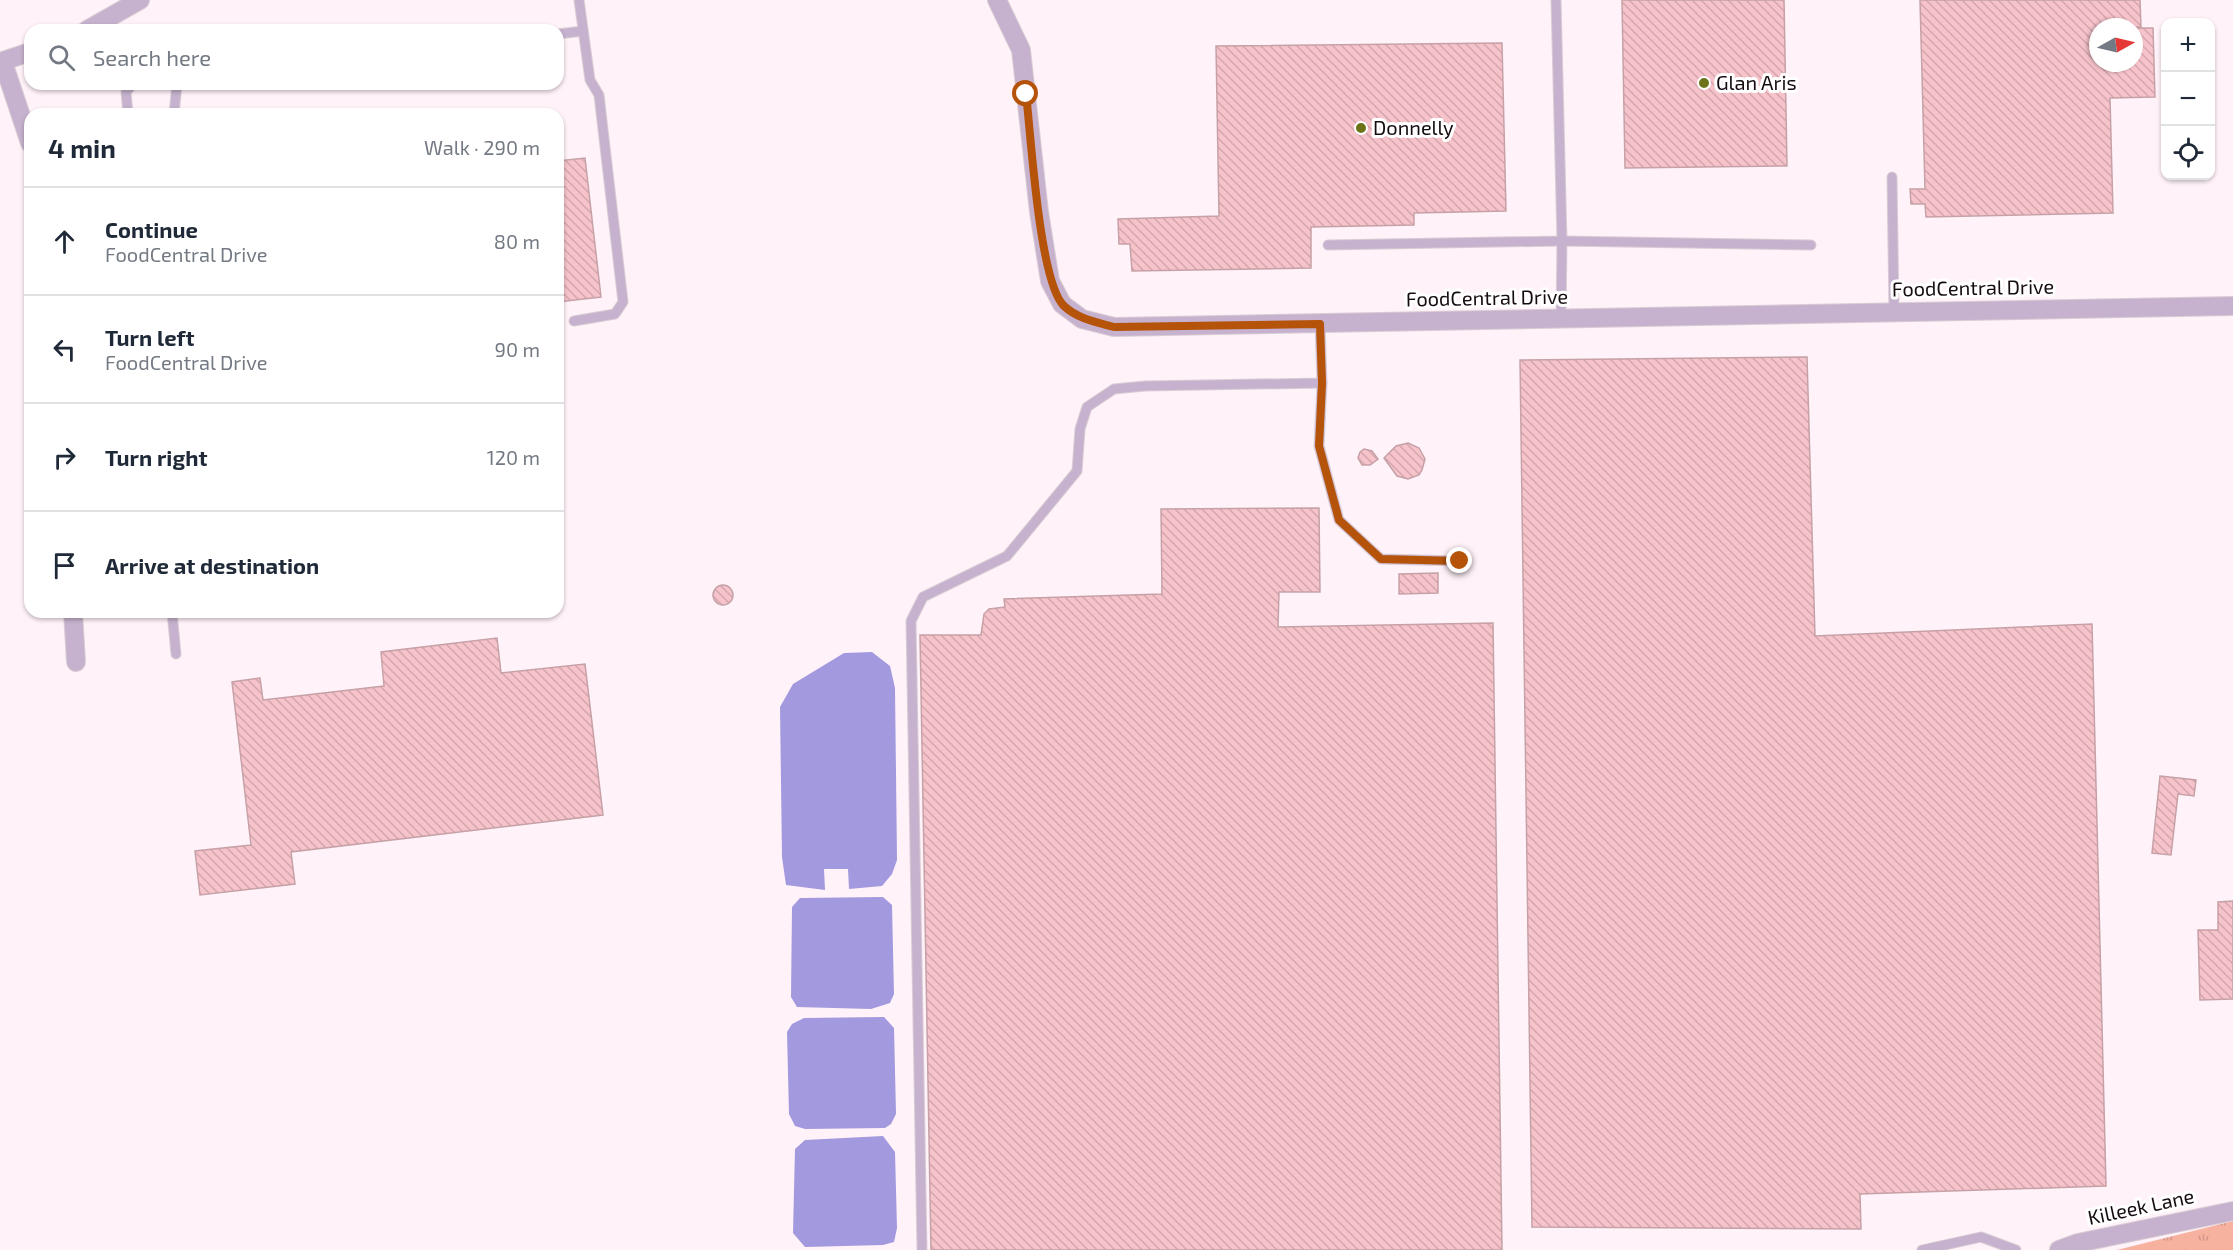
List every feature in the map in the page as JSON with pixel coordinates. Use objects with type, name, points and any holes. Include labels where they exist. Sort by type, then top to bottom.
[{"type":"street","points":[[98,24],[140,0]]},
{"type":"street","name":"FoodCentral Drive","points":[[997,0],[1021,50],[1044,249],[1050,281],[1062,304],[1082,318],[1114,327],[2233,306]]},
{"type":"street","points":[[24,54],[2,62],[24,126]]},
{"type":"street","points":[[73,618],[76,662]]},
{"type":"street","name":"Killeek Lane","points":[[2059,1250],[2078,1243],[2233,1211]]},
{"type":"lane","points":[[574,321],[615,314],[623,302],[599,96],[591,80],[579,0]]},
{"type":"lane","points":[[1556,0],[1562,241],[1561,318]]},
{"type":"lane","points":[[564,33],[583,31]]},
{"type":"lane","points":[[127,108],[128,90]]},
{"type":"lane","points":[[175,108],[176,90]]},
{"type":"lane","points":[[1892,177],[1894,312]]},
{"type":"lane","points":[[1328,244],[1562,241],[1811,245]]},
{"type":"lane","points":[[1320,324],[1322,383],[1319,446],[1339,520],[1381,559],[1460,561]]},
{"type":"lane","points":[[922,1250],[911,621],[923,597],[1007,556],[1077,471],[1080,429],[1088,406],[1114,389],[1145,386],[1322,383]]},
{"type":"lane","points":[[173,618],[176,654]]},
{"type":"lane","points":[[1922,1250],[1981,1238],[2016,1250]]},
{"type":"green space","points":[[2233,1221],[2233,1250],[2117,1250]]},
{"type":"shaded area","points":[[872,652],[890,666],[895,688],[897,860],[892,874],[882,886],[849,889],[848,869],[824,869],[825,890],[786,885],[782,857],[780,707],[793,684],[844,653]]},
{"type":"shaded area","points":[[883,897],[892,905],[894,994],[890,1003],[871,1009],[797,1007],[791,997],[792,907],[800,898]]},
{"type":"shaded area","points":[[884,1017],[894,1028],[896,1114],[891,1124],[885,1128],[805,1129],[795,1126],[789,1114],[787,1032],[792,1024],[804,1018]]},
{"type":"shaded area","points":[[883,1136],[895,1152],[897,1228],[894,1242],[883,1245],[805,1247],[793,1233],[795,1149],[805,1140]]},
{"type":"building","name":"Glan Aris","points":[[1622,0],[1784,0],[1787,166],[1625,168]]},
{"type":"building","points":[[1920,0],[2140,0],[2141,18],[2089,18],[2089,72],[2143,72],[2143,28],[2153,28],[2155,97],[2110,98],[2113,213],[1926,217],[1925,204],[1911,204],[1910,189],[1925,189]]},
{"type":"building","name":"Donnelly","points":[[1502,43],[1506,211],[1414,213],[1414,225],[1311,227],[1311,268],[1132,271],[1130,244],[1119,244],[1118,219],[1219,216],[1216,46]]},
{"type":"building","points":[[585,158],[601,297],[564,301],[564,160]]},
{"type":"building","points":[[1807,357],[1815,636],[2092,624],[2106,1186],[1860,1194],[1861,1229],[1532,1227],[1520,360]]},
{"type":"building","points":[[1408,443],[1419,448],[1425,459],[1419,475],[1408,479],[1397,476],[1384,458],[1396,446]]},
{"type":"building","points":[[1364,449],[1372,451],[1378,459],[1370,465],[1362,465],[1358,458]]},
{"type":"building","points":[[1319,508],[1320,592],[1279,592],[1278,627],[1493,623],[1502,1250],[931,1250],[920,635],[981,635],[984,614],[989,609],[1005,607],[1004,599],[1162,594],[1161,509]]},
{"type":"building","points":[[1438,573],[1438,593],[1399,594],[1399,574]]},
{"type":"building","points":[[723,585],[730,588],[733,595],[730,602],[723,605],[716,602],[713,595],[716,588]]},
{"type":"building","points":[[497,638],[501,673],[585,664],[603,815],[291,852],[295,884],[200,895],[195,851],[251,845],[232,682],[260,678],[263,700],[384,686],[381,652]]},
{"type":"building","points":[[2160,776],[2196,780],[2194,796],[2178,794],[2171,855],[2152,853]]},
{"type":"building","points":[[2233,901],[2233,999],[2200,1000],[2198,930],[2218,930],[2218,902]]},
{"type":"place","name":"Glan Aris","points":[[1704,83]]},
{"type":"place","name":"Donnelly","points":[[1361,128]]},
{"type":"route","points":[[1026,94],[1044,249],[1050,281],[1062,304],[1082,318],[1114,327],[1320,324],[1322,383],[1319,446],[1339,520],[1381,559],[1460,561]]}]
